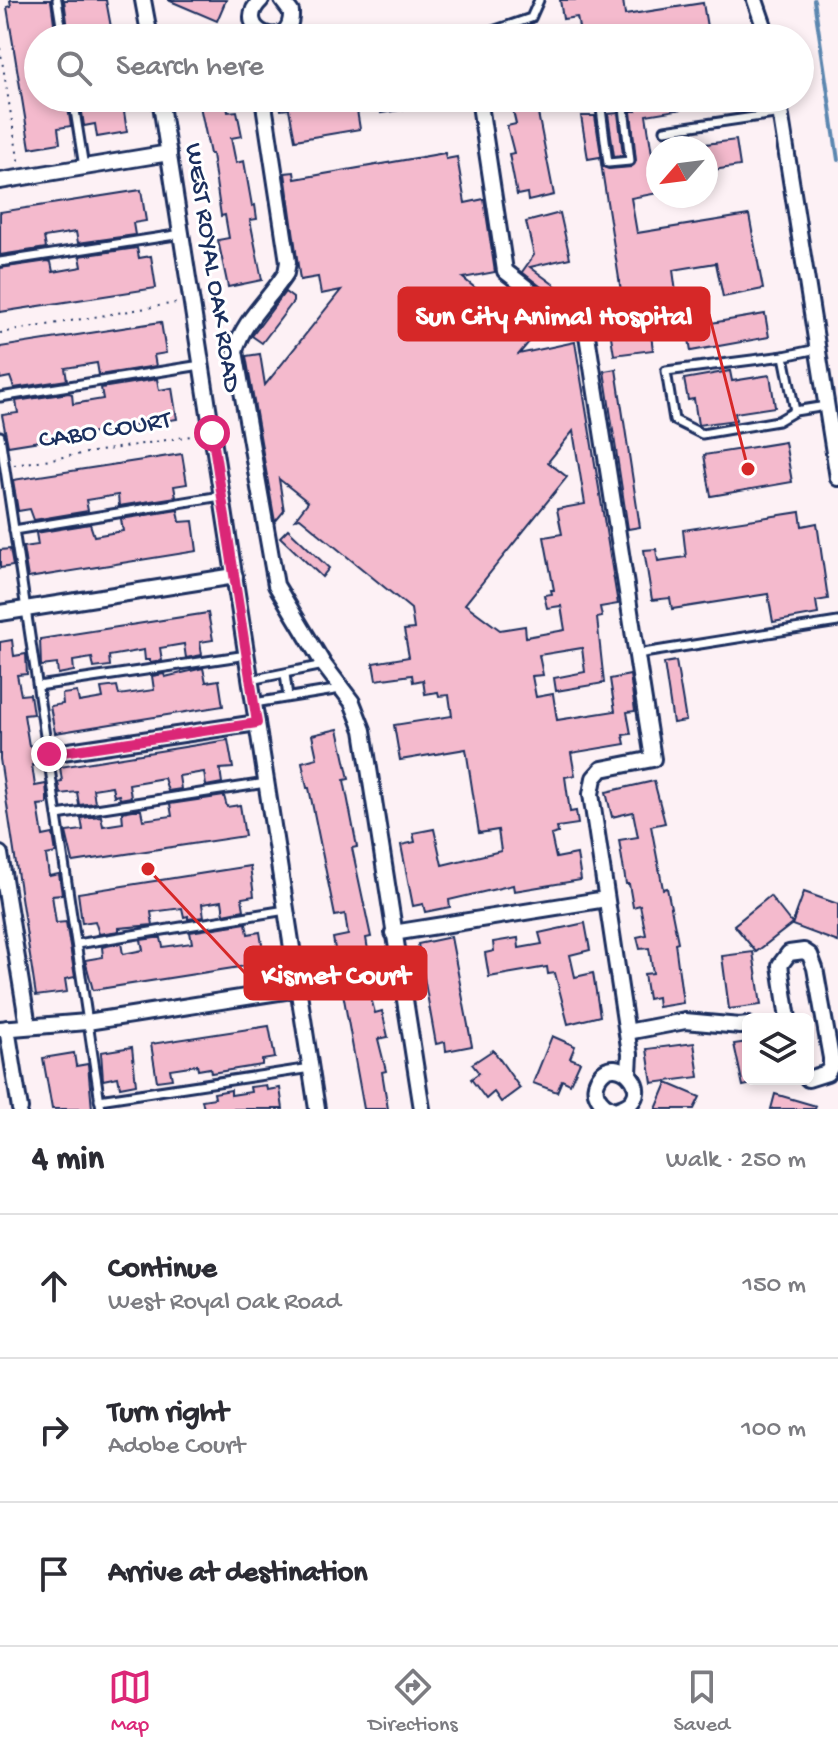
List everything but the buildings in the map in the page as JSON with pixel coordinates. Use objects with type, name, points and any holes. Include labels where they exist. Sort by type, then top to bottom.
[{"type":"street","points":[[143,0],[147,24]]},
{"type":"street","points":[[254,24],[252,12],[261,0]]},
{"type":"street","points":[[282,0],[291,12],[288,24]]},
{"type":"street","points":[[755,0],[763,24]]},
{"type":"street","name":"WEST ROYAL OAK ROAD","points":[[162,112],[317,1109]]},
{"type":"street","points":[[265,112],[288,262],[286,273],[238,338],[235,351],[276,585],[324,665],[352,702],[363,730],[422,1109]]},
{"type":"street","points":[[481,112],[505,271],[587,335],[637,654],[653,759],[602,769],[594,778],[591,794],[630,1054],[629,1073]]},
{"type":"street","points":[[781,112],[838,478]]},
{"type":"street","points":[[0,181],[169,153]]},
{"type":"street","points":[[0,613],[235,576]]},
{"type":"street","points":[[49,754],[257,723]]},
{"type":"street","points":[[0,854],[28,1026]]},
{"type":"street","points":[[393,933],[606,899]]},
{"type":"street","points":[[785,1013],[780,965],[789,953],[804,951],[810,955],[815,968],[831,1058],[827,1073],[814,1077]]},
{"type":"street","points":[[16,1109],[4,1029],[87,1022],[298,989]]},
{"type":"street","points":[[627,1032],[685,1021],[742,1025]]},
{"type":"street","points":[[610,1069],[629,1073],[633,1078],[635,1098],[620,1109],[606,1107],[597,1096],[599,1077],[610,1069]]},
{"type":"lane","points":[[57,0],[61,24]]},
{"type":"lane","points":[[513,24],[531,18],[539,0]]},
{"type":"lane","points":[[75,112],[84,167]]},
{"type":"lane","points":[[601,112],[608,163],[630,161],[624,112]]},
{"type":"lane","points":[[665,130],[751,112]]},
{"type":"lane","points":[[0,262],[182,234]]},
{"type":"lane","points":[[818,349],[666,371],[674,420],[702,434],[778,421],[795,411],[826,406]]},
{"type":"lane","points":[[784,356],[795,411]]},
{"type":"lane","points":[[0,397],[201,365]]},
{"type":"lane","points":[[0,436],[101,1109]]},
{"type":"lane","points":[[14,530],[222,495]]},
{"type":"lane","points":[[637,654],[838,622]]},
{"type":"lane","points":[[38,686],[247,655]]},
{"type":"lane","points":[[250,680],[324,665]]},
{"type":"lane","points":[[285,674],[288,697]]},
{"type":"lane","points":[[254,703],[341,689]]},
{"type":"lane","points":[[57,815],[266,783]]},
{"type":"lane","points":[[77,944],[286,910]]},
{"type":"lane","points":[[99,1100],[311,1068]]},
{"type":"path","points":[[0,48],[21,177]]},
{"type":"path","points":[[0,333],[192,300]]},
{"type":"path","name":"CABO COURT","points":[[5,467],[212,433]]},
{"type":"waterway","points":[[814,0],[838,160]]},
{"type":"place","name":"Sun City Animal Hospital","points":[[748,469]]},
{"type":"place","name":"Kismet Court","points":[[148,869]]},
{"type":"route","points":[[49,754],[257,723],[212,433]]}]
